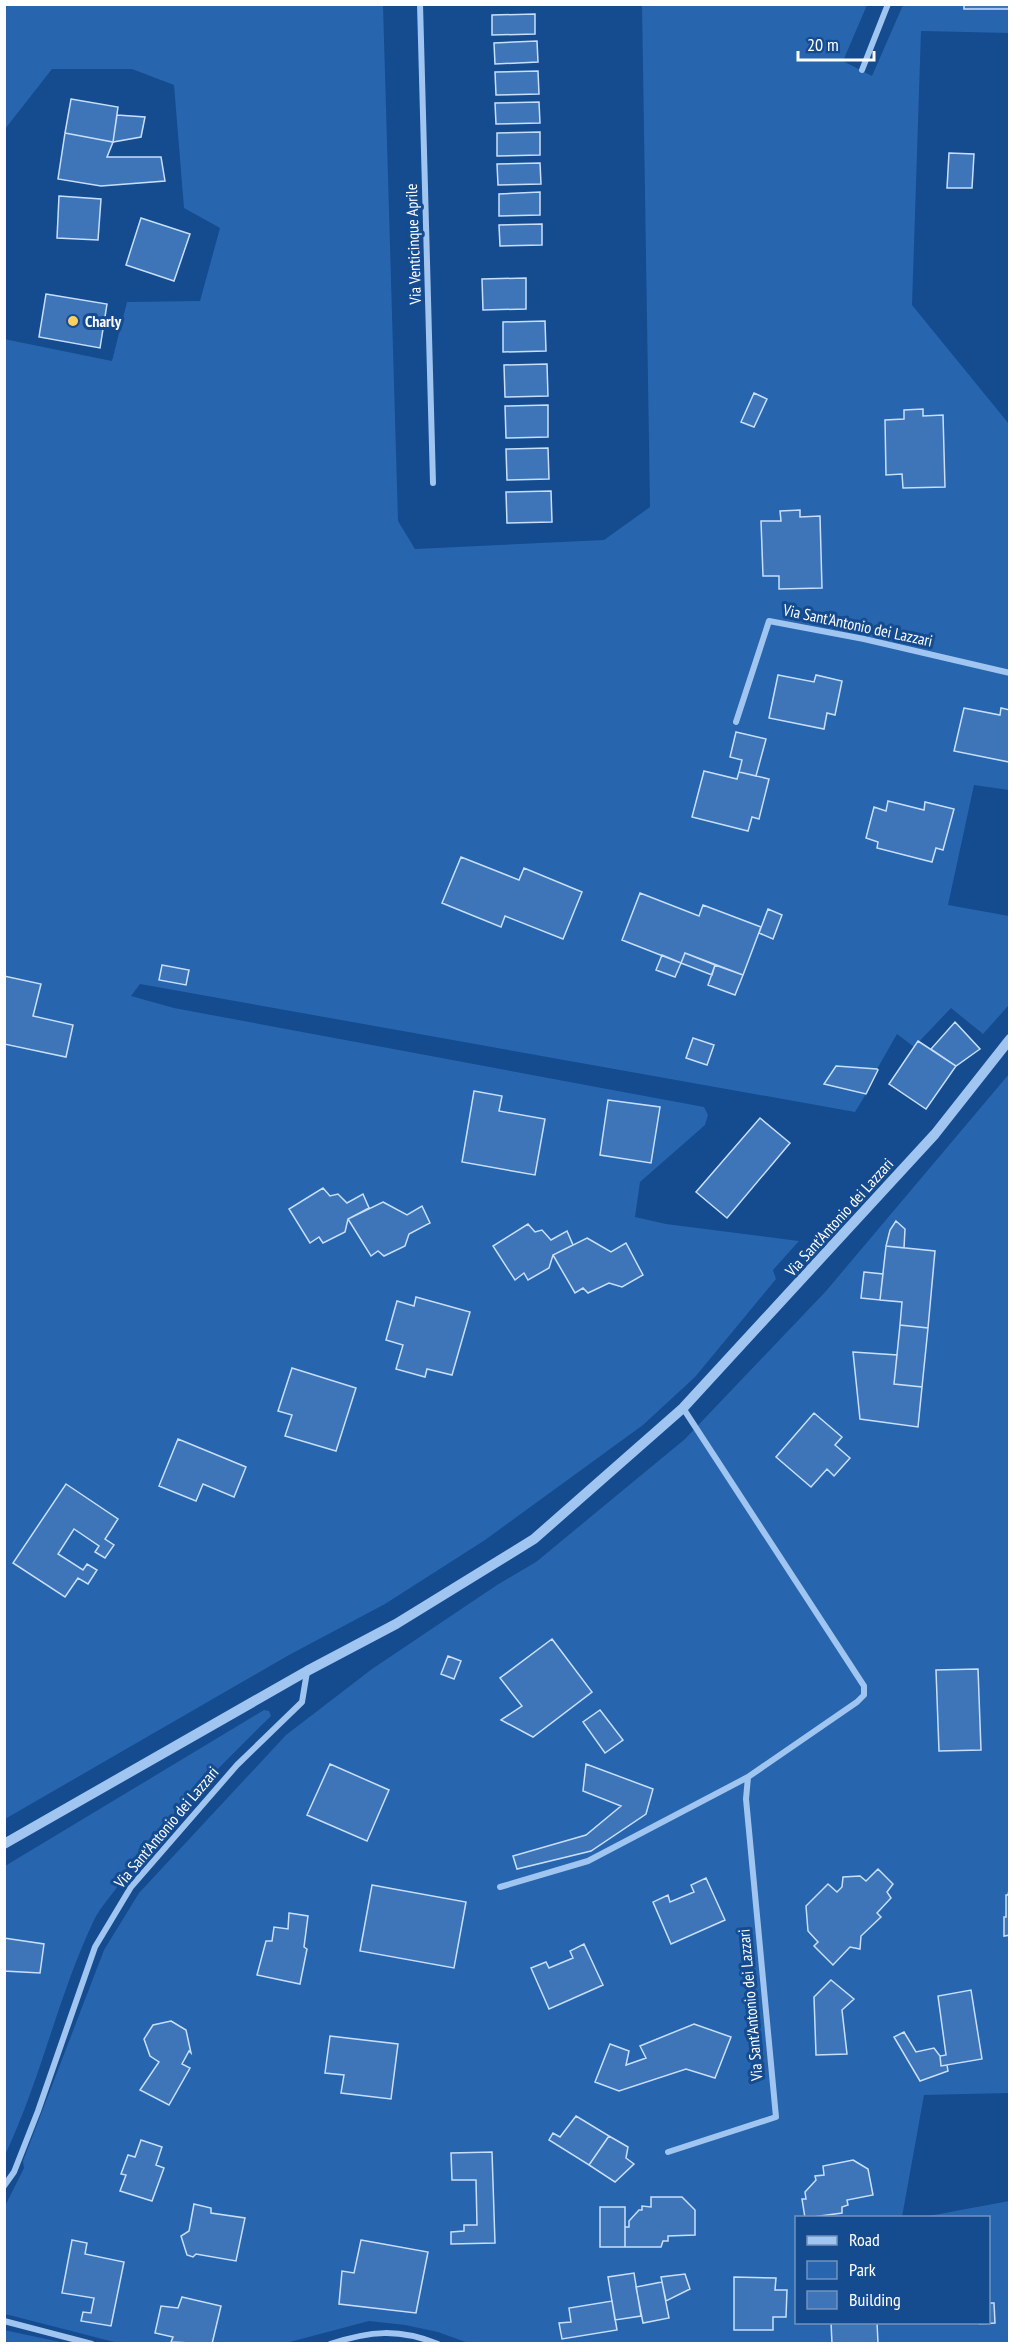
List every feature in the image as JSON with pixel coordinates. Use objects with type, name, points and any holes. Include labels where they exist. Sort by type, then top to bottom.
[{"type":"street","name":"Via Venticinque Aprile","points":[[420,4],[433,483]]},
{"type":"street","points":[[862,70],[888,4]]},
{"type":"street","name":"Via Sant'Antonio dei Lazzari","points":[[736,722],[769,621],[864,639],[1010,674]]},
{"type":"street","name":"Via Sant'Antonio dei Lazzari","points":[[4,1844],[307,1671],[396,1624],[534,1539],[683,1408],[935,1134],[1010,1039]]},
{"type":"street","points":[[500,1887],[588,1861],[748,1777],[858,1702],[864,1695],[864,1686],[683,1408]]},
{"type":"street","name":"Via Sant'Antonio dei Lazzari","points":[[4,2186],[14,2172],[38,2112],[95,1947],[131,1887],[237,1765],[302,1702],[307,1671]]},
{"type":"street","name":"Via Sant'Antonio dei Lazzari","points":[[668,2152],[776,2117],[746,1799],[748,1777]]},
{"type":"street","points":[[4,2321],[92,2343]]},
{"type":"street","points":[[330,2343],[386,2331],[438,2343]]},
{"type":"green space","points":[[5,5],[383,5],[398,521],[415,549],[604,540],[650,507],[642,5],[867,5],[843,61],[872,76],[903,5],[1009,5],[1009,33],[921,31],[912,305],[1009,424],[1009,790],[974,785],[948,905],[1009,916],[1009,1005],[983,1034],[951,1008],[914,1047],[897,1034],[877,1069],[836,1066],[825,1084],[866,1094],[855,1112],[140,984],[131,996],[174,1008],[704,1107],[708,1115],[705,1125],[640,1182],[635,1217],[666,1224],[799,1241],[773,1270],[776,1279],[695,1377],[643,1425],[485,1540],[385,1604],[289,1655],[5,1819],[4,339],[112,361],[127,302],[200,301],[220,228],[184,208],[174,85],[132,69],[52,69],[5,129]]},
{"type":"green space","points":[[1009,1074],[1009,2093],[924,2095],[902,2216],[795,2216],[795,2324],[990,2324],[990,2216],[928,2216],[1009,2201],[1009,2343],[471,2344],[438,2332],[369,2321],[286,2343],[122,2344],[5,2314],[5,2206],[24,2168],[23,2161],[104,1950],[139,1893],[286,1735],[372,1669],[497,1585],[536,1562],[685,1439],[826,1291]]},
{"type":"green space","points":[[264,1710],[269,1711],[271,1716],[171,1819],[96,1916],[81,1949],[29,2097],[5,2155],[5,1866]]},
{"type":"green space","points":[[4,2330],[65,2343],[5,2343]]},
{"type":"building","points":[[964,4],[1010,4],[1010,9],[964,9]]},
{"type":"building","points":[[535,14],[535,34],[492,35],[492,15]]},
{"type":"building","points":[[537,41],[538,62],[495,64],[494,43]]},
{"type":"building","points":[[538,71],[539,94],[496,95],[495,72]]},
{"type":"building","points":[[71,99],[118,107],[113,142],[65,133]]},
{"type":"building","points":[[539,102],[540,123],[496,124],[495,103]]},
{"type":"building","points":[[117,115],[145,117],[141,137],[113,142]]},
{"type":"building","points":[[540,132],[540,155],[497,156],[497,133]]},
{"type":"building","points":[[65,133],[113,142],[107,157],[161,157],[165,181],[101,186],[58,179]]},
{"type":"building","points":[[949,153],[974,154],[972,188],[947,188]]},
{"type":"building","points":[[540,163],[541,184],[498,185],[497,164]]},
{"type":"building","points":[[540,192],[540,215],[499,216],[499,194]]},
{"type":"building","points":[[59,196],[101,199],[98,240],[57,238]]},
{"type":"building","points":[[141,218],[190,234],[174,281],[126,265]]},
{"type":"building","points":[[542,224],[542,245],[500,246],[499,225]]},
{"type":"building","points":[[526,278],[526,309],[483,310],[482,279]]},
{"type":"building","name":"Charly","points":[[46,294],[107,304],[100,348],[39,337]]},
{"type":"building","points":[[545,321],[546,351],[503,352],[503,322]]},
{"type":"building","points":[[547,364],[548,396],[505,397],[504,365]]},
{"type":"building","points":[[754,393],[767,399],[754,427],[741,422]]},
{"type":"building","points":[[548,405],[548,437],[506,438],[505,406]]},
{"type":"building","points":[[923,409],[923,416],[943,415],[945,487],[903,488],[902,474],[886,475],[885,420],[904,419],[904,410]]},
{"type":"building","points":[[548,448],[549,479],[507,480],[506,449]]},
{"type":"building","points":[[551,491],[552,522],[507,523],[506,492]]},
{"type":"building","points":[[800,510],[800,517],[820,516],[822,588],[779,589],[779,576],[763,576],[761,521],[781,521],[780,511]]},
{"type":"building","points":[[778,675],[814,682],[816,675],[842,681],[835,715],[827,713],[824,729],[769,718]]},
{"type":"building","points":[[964,708],[1000,715],[1001,708],[1010,710],[1009,762],[954,751]]},
{"type":"building","points":[[736,732],[766,739],[756,776],[739,772],[742,760],[730,757]]},
{"type":"building","points":[[704,771],[737,779],[739,772],[769,779],[759,819],[752,817],[748,831],[692,817]]},
{"type":"building","points":[[888,801],[924,810],[925,802],[954,809],[943,850],[936,848],[932,862],[877,848],[878,842],[866,838],[874,807],[886,811]]},
{"type":"building","points":[[461,857],[519,880],[524,868],[582,892],[563,939],[505,916],[501,927],[442,903]]},
{"type":"building","points":[[640,893],[699,916],[703,905],[761,927],[743,975],[685,953],[681,963],[622,940]]},
{"type":"building","points":[[768,909],[782,915],[773,939],[759,933]]},
{"type":"building","points":[[685,953],[715,965],[712,975],[681,963]]},
{"type":"building","points":[[662,955],[681,963],[675,977],[656,970]]},
{"type":"building","points":[[162,965],[189,970],[186,985],[159,980]]},
{"type":"building","points":[[715,965],[743,975],[735,995],[708,985]]},
{"type":"building","points":[[4,976],[41,984],[33,1016],[73,1025],[66,1057],[4,1044]]},
{"type":"building","points":[[955,1022],[980,1049],[956,1066],[931,1049]]},
{"type":"building","points":[[693,1038],[714,1045],[707,1065],[686,1058]]},
{"type":"building","points":[[918,1041],[956,1066],[926,1109],[889,1084]]},
{"type":"building","points":[[836,1066],[878,1070],[866,1094],[824,1084]]},
{"type":"building","points":[[474,1091],[502,1096],[499,1111],[545,1119],[535,1175],[462,1162]]},
{"type":"building","points":[[608,1100],[660,1107],[651,1163],[600,1155]]},
{"type":"building","points":[[760,1118],[790,1143],[727,1218],[696,1192]]},
{"type":"building","points":[[323,1188],[330,1196],[338,1194],[347,1203],[363,1194],[369,1208],[348,1219],[345,1232],[323,1243],[319,1237],[310,1243],[289,1209]]},
{"type":"building","points":[[383,1202],[407,1215],[422,1206],[430,1223],[409,1234],[405,1246],[384,1256],[378,1251],[371,1256],[348,1219]]},
{"type":"building","points":[[896,1221],[905,1229],[904,1248],[886,1246],[890,1230]]},
{"type":"building","points":[[528,1224],[535,1232],[542,1230],[551,1240],[567,1231],[573,1245],[553,1255],[549,1268],[528,1280],[524,1273],[515,1280],[493,1246]]},
{"type":"building","points":[[587,1238],[611,1252],[626,1243],[643,1275],[622,1287],[609,1283],[588,1293],[583,1288],[575,1293],[553,1255]]},
{"type":"building","points":[[886,1246],[935,1251],[928,1328],[900,1325],[902,1302],[880,1300]]},
{"type":"building","points":[[864,1272],[883,1274],[880,1300],[861,1298]]},
{"type":"building","points":[[416,1297],[470,1312],[452,1375],[427,1369],[425,1377],[396,1369],[403,1345],[386,1340],[397,1301],[414,1306]]},
{"type":"building","points":[[900,1325],[928,1328],[922,1387],[894,1384]]},
{"type":"building","points":[[853,1352],[897,1355],[894,1384],[922,1387],[918,1427],[860,1419]]},
{"type":"building","points":[[292,1368],[356,1388],[336,1451],[285,1436],[292,1415],[278,1411]]},
{"type":"building","points":[[814,1413],[842,1437],[835,1445],[850,1458],[834,1476],[827,1469],[811,1487],[776,1457]]},
{"type":"building","points":[[178,1439],[246,1467],[234,1497],[203,1484],[196,1501],[159,1486]]},
{"type":"building","points":[[66,1484],[118,1519],[105,1539],[114,1545],[105,1558],[95,1552],[99,1546],[74,1529],[58,1554],[83,1570],[87,1564],[97,1570],[88,1584],[78,1578],[65,1597],[13,1563]]},
{"type":"building","points":[[552,1639],[592,1692],[533,1737],[501,1720],[522,1706],[500,1678]]},
{"type":"building","points":[[448,1656],[461,1661],[454,1679],[441,1674]]},
{"type":"building","points":[[978,1669],[981,1750],[939,1751],[936,1670]]},
{"type":"building","points":[[600,1710],[623,1740],[605,1753],[583,1722]]},
{"type":"building","points":[[330,1764],[389,1790],[367,1841],[307,1815]]},
{"type":"building","points":[[586,1764],[653,1789],[646,1814],[591,1851],[517,1869],[513,1856],[586,1835],[621,1806],[583,1791]]},
{"type":"building","points":[[878,1869],[893,1884],[887,1892],[891,1898],[877,1913],[881,1917],[861,1936],[860,1949],[850,1947],[833,1965],[814,1946],[818,1942],[808,1931],[806,1906],[828,1884],[837,1892],[842,1887],[843,1877],[860,1876],[866,1881]]},
{"type":"building","points":[[706,1878],[725,1920],[671,1944],[653,1902],[668,1895],[670,1902],[694,1892],[691,1885]]},
{"type":"building","points":[[372,1885],[466,1902],[454,1968],[360,1951]]},
{"type":"building","points":[[1010,1885],[1010,1935],[1004,1936],[1006,1895],[1008,1895]]},
{"type":"building","points":[[289,1913],[308,1916],[304,1947],[307,1949],[300,1984],[257,1975],[266,1941],[272,1941],[274,1927],[288,1929]]},
{"type":"building","points":[[4,1938],[44,1944],[40,1973],[4,1971]]},
{"type":"building","points":[[584,1944],[603,1985],[549,2009],[531,1968],[546,1962],[549,1968],[573,1958],[570,1951]]},
{"type":"building","points":[[831,1980],[854,1999],[842,2010],[847,2054],[816,2055],[814,1997]]},
{"type":"building","points":[[971,1990],[982,2059],[941,2066],[940,2056],[946,2055],[938,1996]]},
{"type":"building","points":[[171,2021],[186,2030],[191,2053],[189,2051],[182,2064],[190,2068],[169,2105],[140,2090],[159,2062],[150,2056],[144,2039],[153,2025]]},
{"type":"building","points":[[694,2024],[731,2037],[715,2078],[686,2069],[619,2091],[595,2082],[610,2044],[629,2051],[626,2065],[646,2058],[640,2046]]},
{"type":"building","points":[[904,2032],[916,2052],[934,2048],[940,2056],[941,2066],[947,2065],[948,2071],[920,2081],[894,2037]]},
{"type":"building","points":[[330,2036],[398,2044],[391,2099],[341,2093],[344,2075],[325,2073]]},
{"type":"building","points":[[576,2116],[609,2136],[589,2165],[549,2140],[553,2133],[560,2137]]},
{"type":"building","points":[[609,2136],[628,2147],[626,2158],[634,2164],[615,2182],[589,2165]]},
{"type":"building","points":[[141,2140],[162,2147],[156,2165],[164,2168],[152,2201],[120,2191],[126,2175],[121,2174],[128,2155],[135,2157]]},
{"type":"building","points":[[492,2152],[495,2243],[451,2244],[451,2232],[464,2231],[464,2225],[477,2225],[476,2180],[452,2180],[451,2153]]},
{"type":"building","points":[[853,2160],[868,2169],[873,2195],[847,2200],[848,2205],[842,2207],[842,2213],[805,2216],[802,2199],[806,2199],[805,2192],[816,2180],[815,2176],[824,2175],[823,2166]]},
{"type":"building","points":[[651,2197],[682,2197],[695,2210],[695,2235],[668,2236],[668,2241],[663,2241],[661,2247],[625,2247],[625,2227],[629,2227],[629,2221],[639,2210],[642,2210],[642,2206],[651,2207]]},
{"type":"building","points":[[194,2204],[211,2208],[211,2213],[245,2218],[236,2261],[196,2254],[193,2257],[187,2255],[181,2236],[189,2231]]},
{"type":"building","points":[[600,2207],[625,2207],[625,2247],[600,2247]]},
{"type":"building","points":[[72,2240],[87,2243],[85,2254],[124,2262],[111,2326],[81,2321],[83,2312],[91,2313],[94,2298],[62,2293]]},
{"type":"building","points":[[361,2240],[428,2252],[416,2313],[339,2304],[342,2271],[354,2273]]},
{"type":"building","points":[[634,2273],[641,2316],[615,2320],[608,2277]]},
{"type":"building","points":[[685,2274],[690,2289],[666,2301],[661,2277]]},
{"type":"building","points":[[734,2277],[776,2278],[775,2290],[787,2290],[786,2317],[773,2317],[773,2330],[734,2330]]},
{"type":"building","points":[[662,2282],[669,2318],[643,2323],[636,2287]]},
{"type":"building","points":[[182,2297],[221,2306],[212,2344],[171,2342],[173,2337],[155,2333],[161,2306],[178,2308]]},
{"type":"building","points":[[612,2301],[617,2330],[562,2339],[559,2323],[571,2322],[569,2308]]},
{"type":"building","points":[[990,2303],[994,2303],[995,2323],[990,2323]]},
{"type":"building","points":[[831,2324],[877,2324],[878,2343],[832,2344]]},
{"type":"place","name":"Charly","points":[[73,321]]}]
